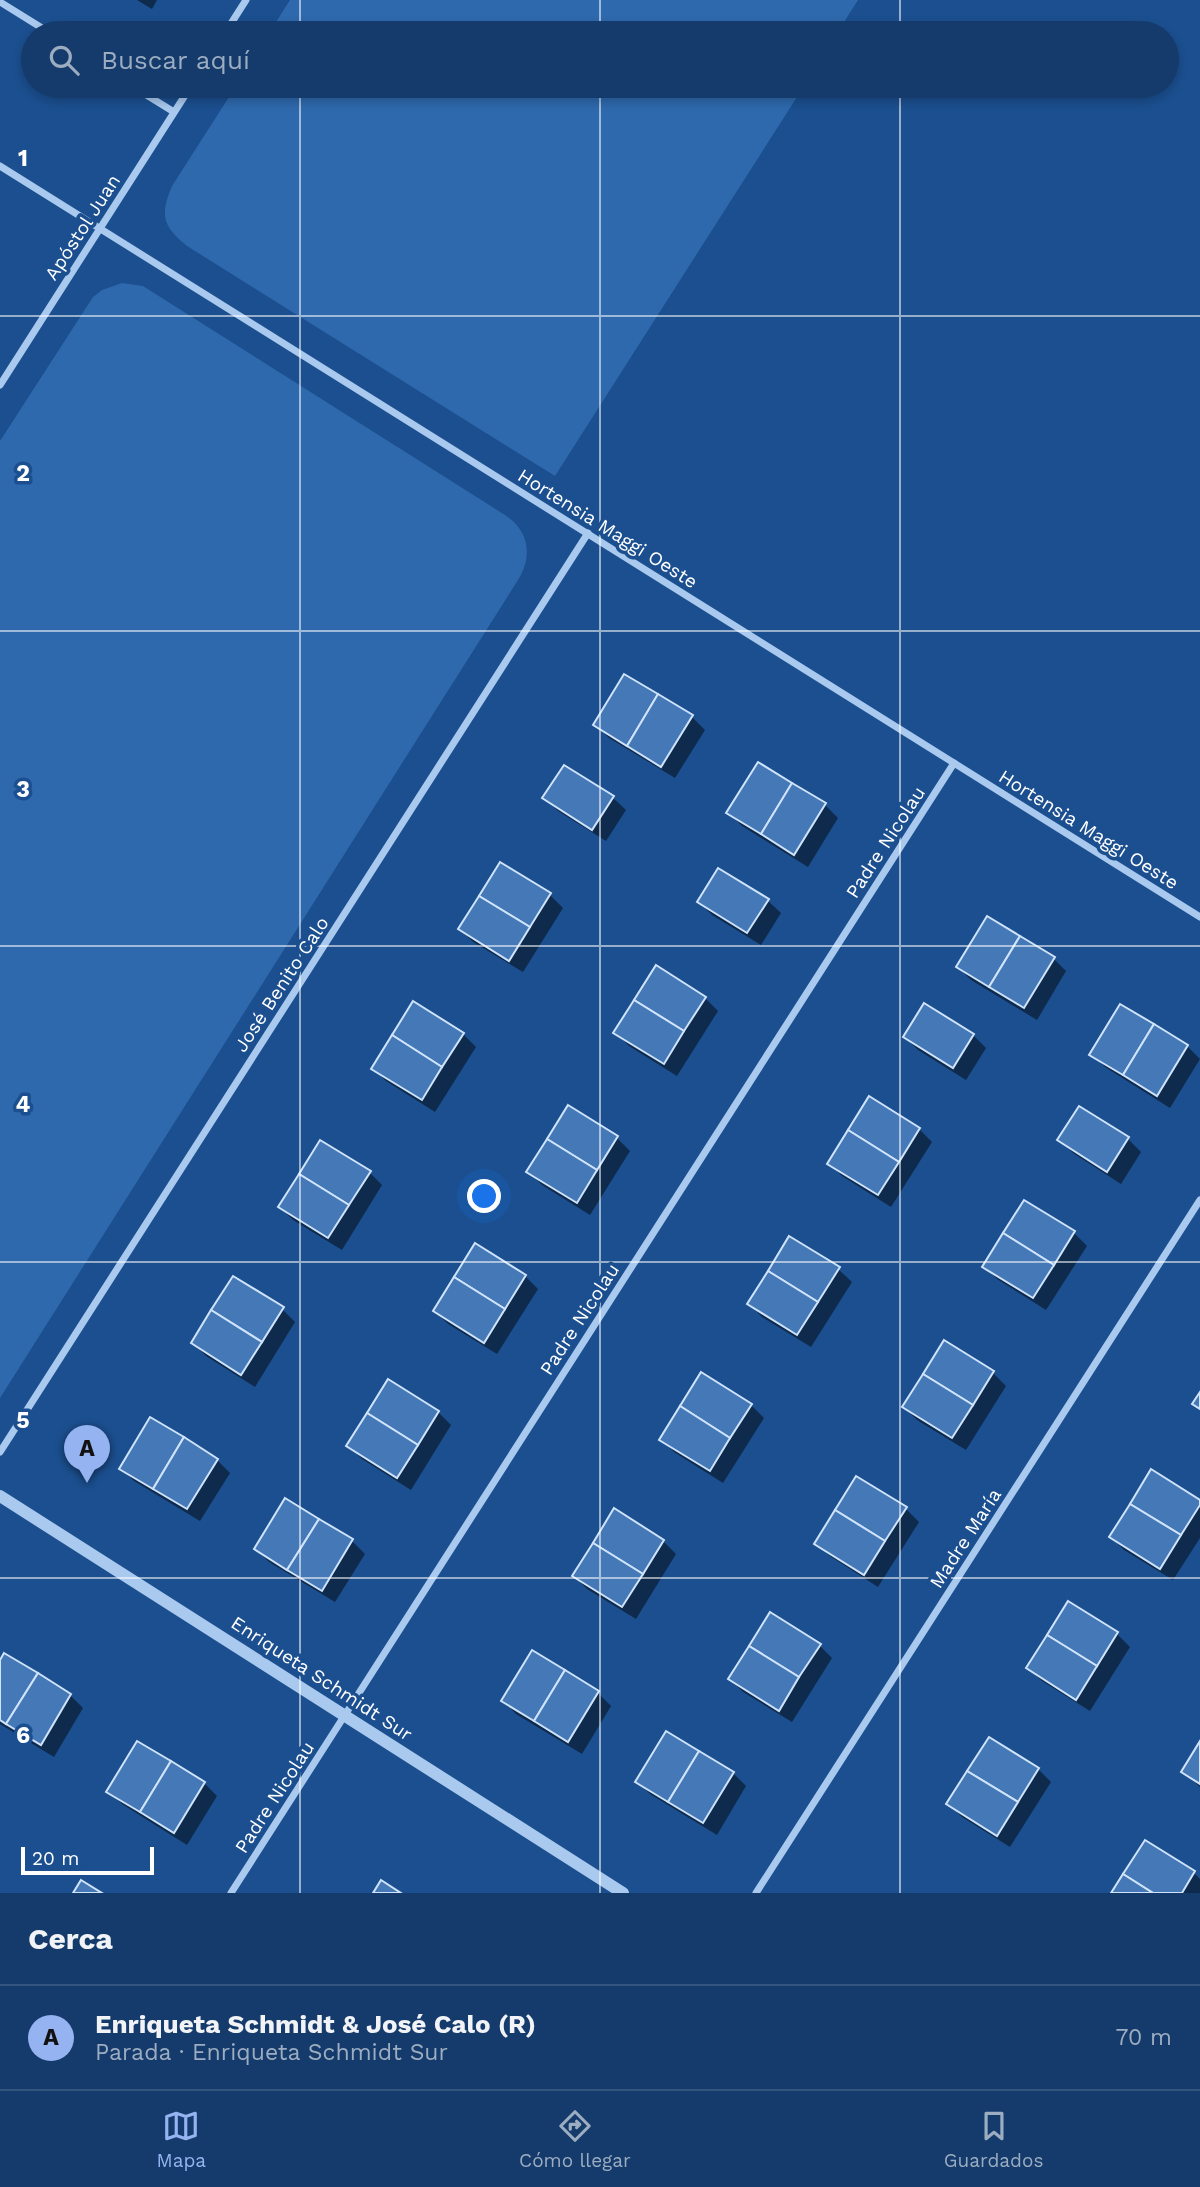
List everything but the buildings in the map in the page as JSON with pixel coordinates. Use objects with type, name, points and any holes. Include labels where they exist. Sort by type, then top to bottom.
[{"type":"street","points":[[233,21],[246,0]]},
{"type":"street","points":[[0,2],[31,21]]},
{"type":"street","points":[[151,98],[174,112]]},
{"type":"street","name":"Apóstol Juan","points":[[0,385],[183,98]]},
{"type":"street","name":"Hortensia Maggi Oeste","points":[[0,166],[1200,917]]},
{"type":"street","name":"José Benito Calo","points":[[0,1452],[588,533]]},
{"type":"street","name":"Padre Nicolau","points":[[231,1893],[954,763]]},
{"type":"street","name":"Madre María","points":[[756,1893],[1200,1200]]},
{"type":"street","name":"Enriqueta Schmidt Sur","points":[[0,1496],[623,1893]]},
{"type":"shaded area","points":[[290,0],[858,0],[845,21],[277,21]]},
{"type":"shaded area","points":[[228,98],[796,98],[555,476],[187,246],[172,232],[166,219],[166,205],[172,186]]},
{"type":"shaded area","points":[[122,283],[143,286],[505,515],[524,536],[527,553],[518,580],[0,1398],[0,441],[93,297],[102,290]]},
{"type":"place","name":"Enriqueta Schmidt & José Calo (R)","points":[[87,1483]]}]
